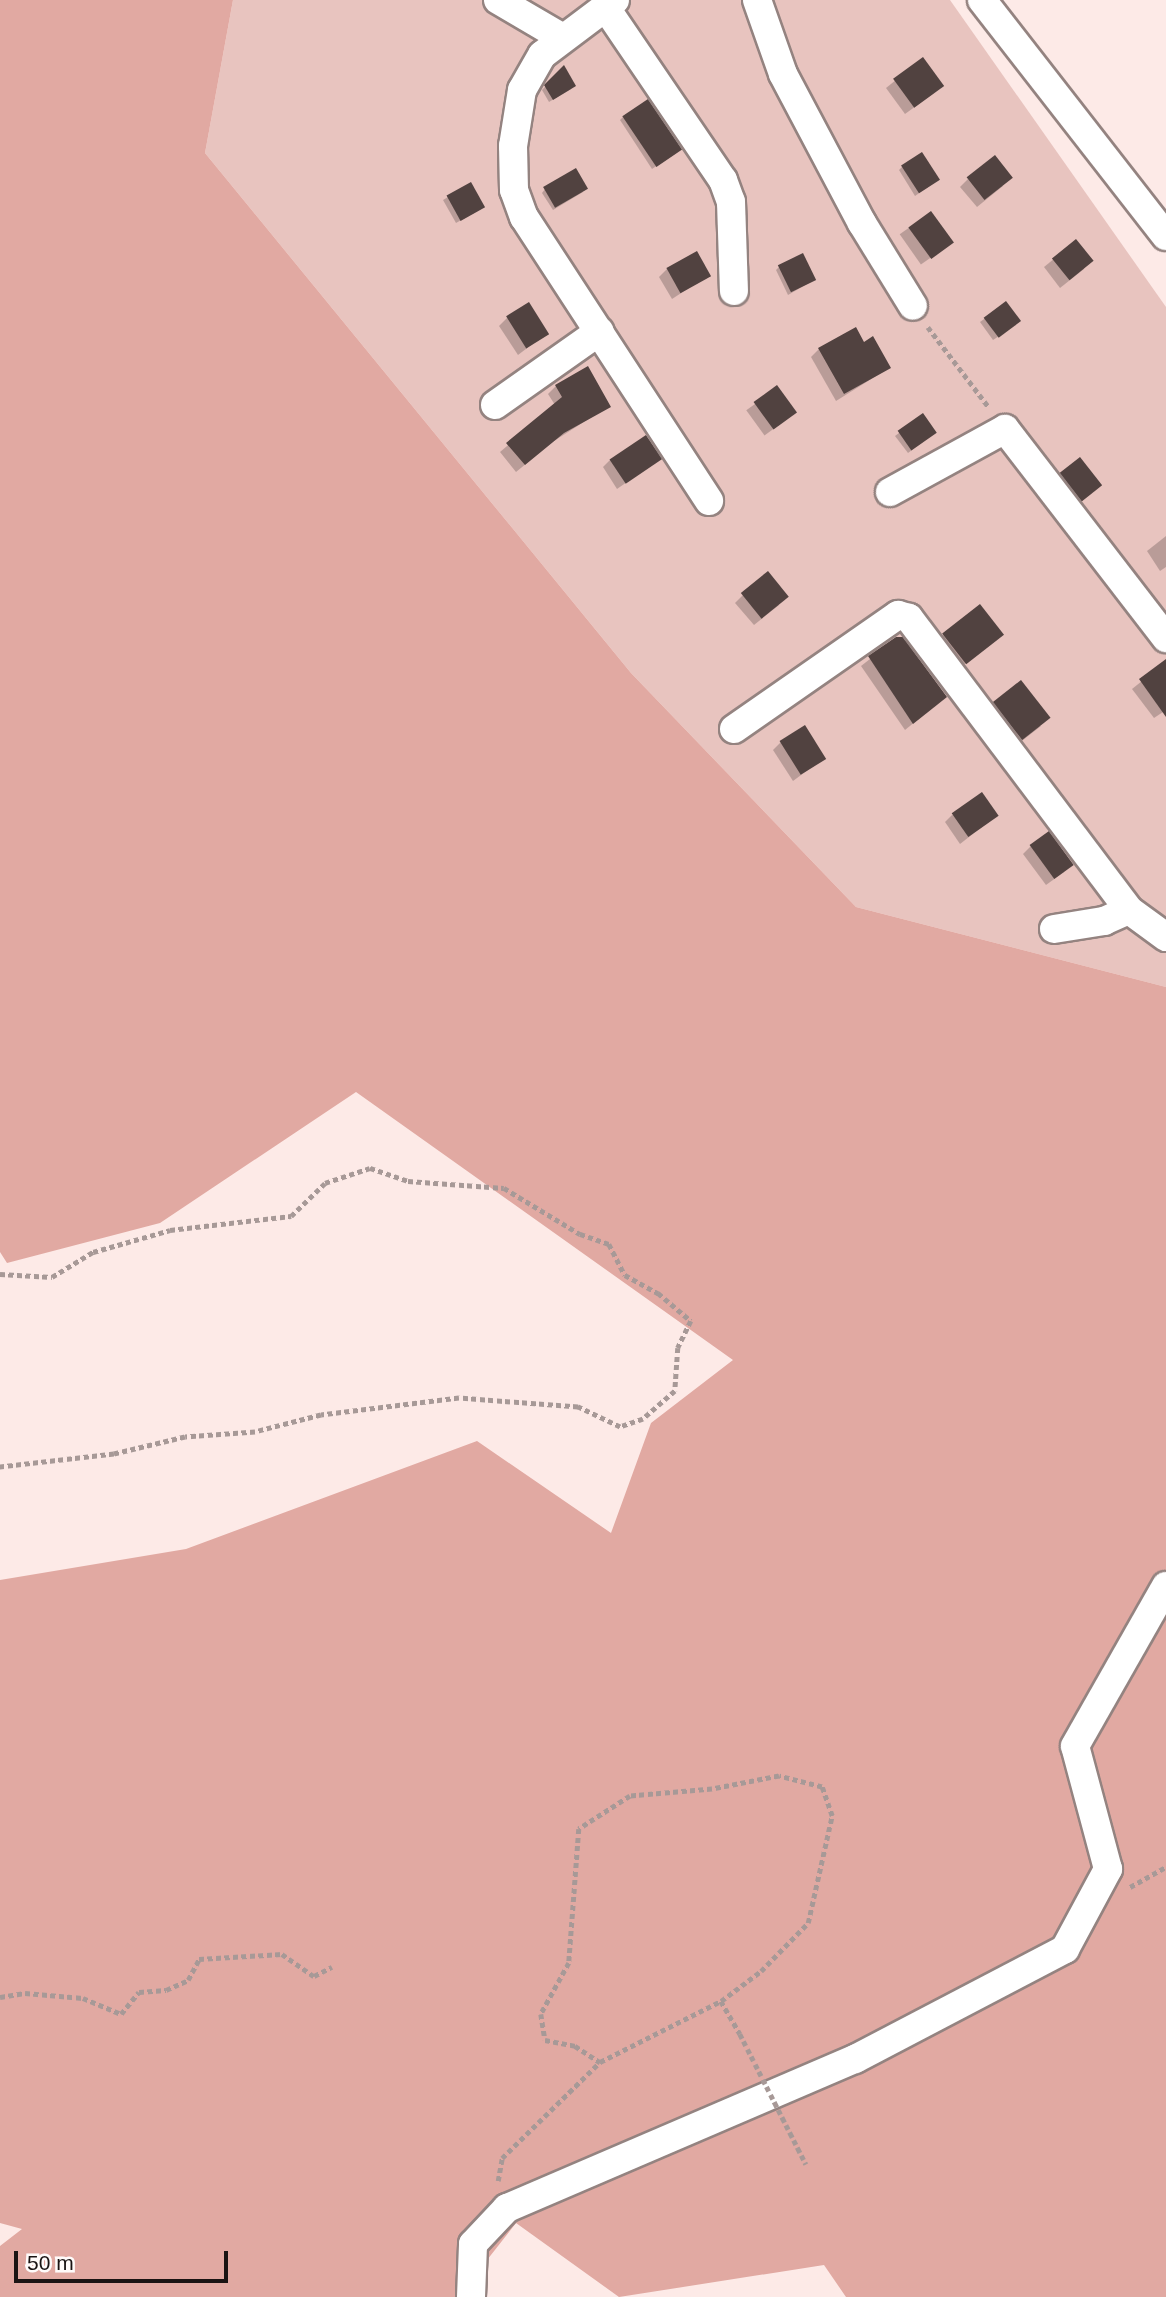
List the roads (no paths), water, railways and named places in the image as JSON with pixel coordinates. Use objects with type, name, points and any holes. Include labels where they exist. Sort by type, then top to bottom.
[{"type":"street","points":[[498,0],[561,37]]},
{"type":"street","points":[[757,0],[783,74],[862,223],[913,306]]},
{"type":"street","points":[[982,0],[1166,236]]},
{"type":"street","points":[[709,501],[524,217],[514,190],[513,146],[522,90],[542,55],[561,37],[611,4],[723,180],[731,202],[734,291]]},
{"type":"street","points":[[495,405],[600,331]]},
{"type":"street","points":[[890,492],[1005,429],[1166,638]]},
{"type":"street","points":[[734,729],[898,615],[909,618],[1129,910],[1166,937]]},
{"type":"street","points":[[1054,929],[1104,922],[1129,910]]},
{"type":"street","points":[[471,2297],[473,2244],[507,2208],[855,2059],[1065,1949],[1108,1869],[1075,1746],[1166,1586]]}]
